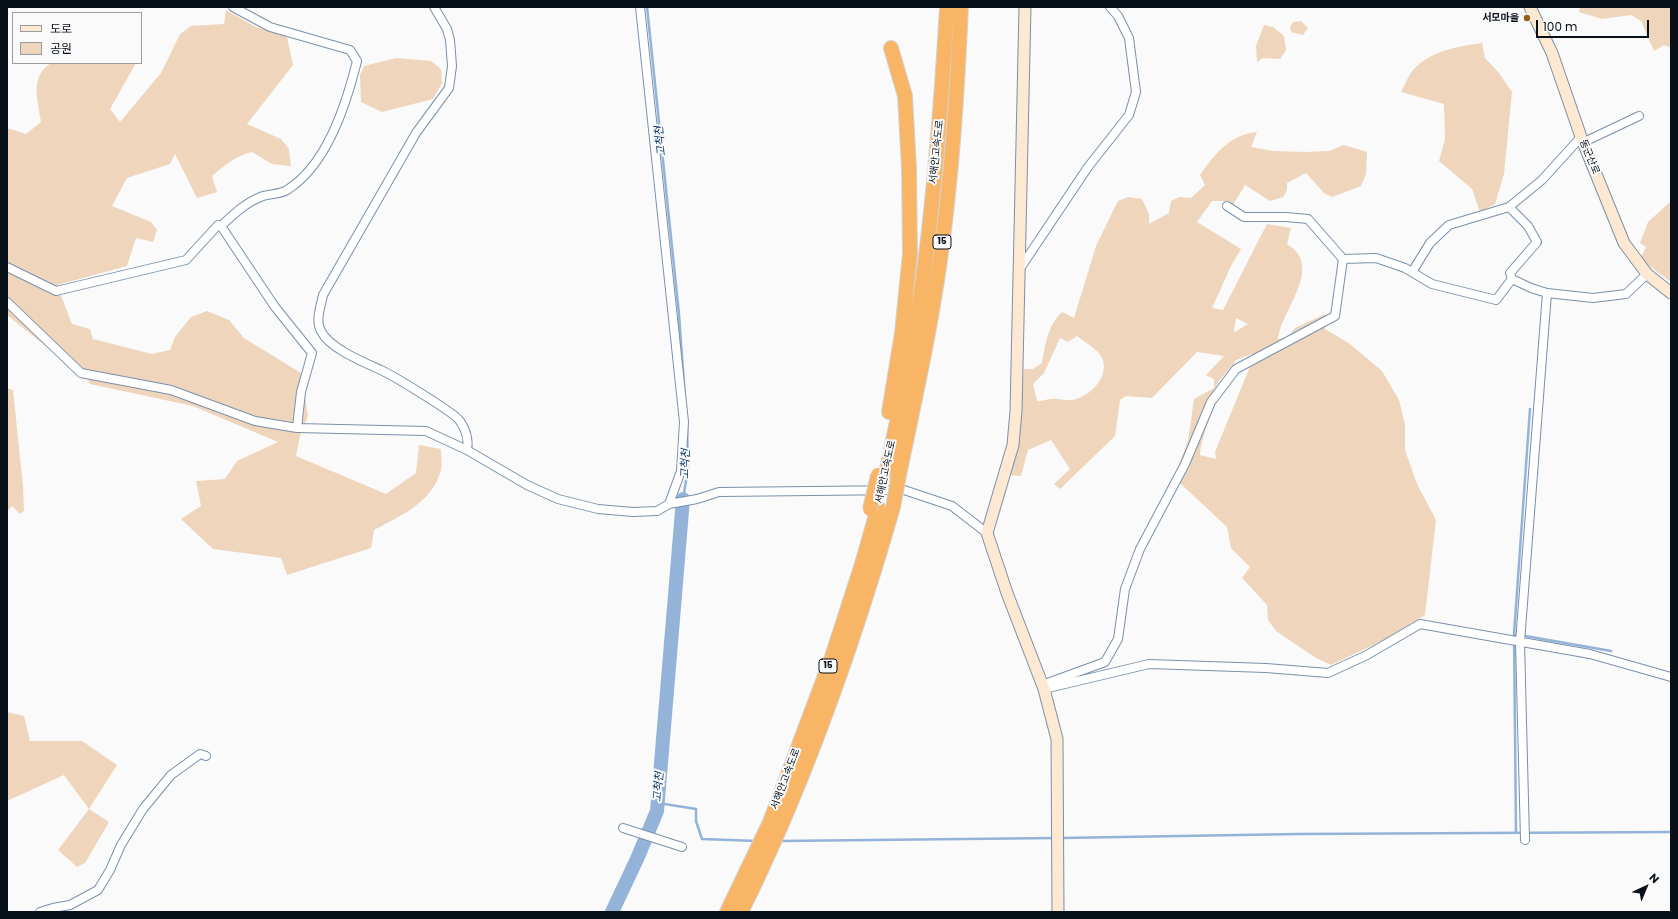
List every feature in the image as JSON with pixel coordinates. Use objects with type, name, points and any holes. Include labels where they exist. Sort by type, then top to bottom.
[{"type":"highway","name":"서해안고속도로","points":[[741,912],[773,848],[847,655],[893,507],[888,475],[925,264],[940,122],[947,7]]},
{"type":"highway","name":"서해안고속도로","points":[[727,912],[758,850],[770,822],[832,656],[862,564],[874,509],[888,475],[920,376],[940,260],[956,123],[961,7]]},
{"type":"highway","points":[[888,475],[910,253],[909,168],[905,96],[891,48]]},
{"type":"street","points":[[233,7],[270,27],[350,50],[358,61],[353,80],[329,143],[310,170],[286,191],[262,196],[240,208],[221,226],[275,306],[312,353],[301,392],[297,428]]},
{"type":"street","points":[[434,7],[450,40],[452,66],[449,88],[416,133],[323,295],[318,316],[320,329],[326,340],[355,359],[383,371],[460,421],[468,441],[467,450]]},
{"type":"street","points":[[640,7],[684,422],[681,471],[672,504]]},
{"type":"street","points":[[987,533],[1013,445],[1016,411],[1025,7]]},
{"type":"street","points":[[1019,270],[1088,167],[1129,115],[1136,92],[1129,38],[1118,16],[1110,7]]},
{"type":"street","name":"동군산로","points":[[1530,7],[1552,53],[1582,140],[1624,243],[1647,274],[1671,293]]},
{"type":"street","points":[[1412,272],[1430,243],[1449,225],[1510,207],[1542,180],[1582,140],[1640,116]]},
{"type":"street","points":[[1043,687],[1105,662],[1118,639],[1124,589],[1140,549],[1185,464],[1212,402],[1236,369],[1335,316],[1343,259],[1308,219],[1286,217],[1244,217],[1227,206]]},
{"type":"street","points":[[1510,207],[1528,226],[1537,242],[1510,273],[1512,279],[1531,288],[1547,293],[1593,298],[1626,294],[1647,274]]},
{"type":"street","points":[[7,267],[56,291],[186,260],[218,225]]},
{"type":"street","points":[[1343,259],[1376,258],[1405,268],[1432,284],[1496,300],[1512,279]]},
{"type":"street","points":[[1525,835],[1518,639],[1547,293]]},
{"type":"street","points":[[7,302],[81,373],[172,390],[255,421],[297,428],[426,431],[467,450],[527,485],[558,499],[598,509],[632,512],[657,511],[672,504],[719,492],[904,490],[952,506],[987,533],[1007,593],[1043,687],[1057,739],[1058,912]]},
{"type":"street","points":[[1043,687],[1148,664],[1266,668],[1328,673],[1367,655],[1420,624],[1518,639],[1590,654],[1671,677]]},
{"type":"street","points":[[40,912],[70,905],[98,890],[110,870],[121,845],[148,803],[171,775],[200,754],[206,756]]},
{"type":"street","points":[[627,830],[682,847]]},
{"type":"green space","points":[[1580,7],[1671,7],[1671,48],[1664,45],[1654,51],[1641,21],[1631,15],[1602,19],[1579,12]]},
{"type":"green space","points":[[226,10],[254,26],[287,37],[293,65],[247,124],[281,139],[289,149],[291,166],[272,164],[252,152],[240,156],[230,161],[212,176],[217,192],[197,198],[175,154],[170,164],[127,178],[112,206],[151,222],[157,230],[153,242],[136,238],[127,266],[57,285],[72,324],[90,329],[93,339],[152,354],[170,350],[175,337],[191,317],[207,311],[229,320],[244,338],[301,373],[308,416],[300,436],[296,456],[386,494],[416,473],[419,445],[441,449],[441,470],[430,493],[404,514],[374,530],[371,548],[287,575],[281,558],[213,549],[181,519],[201,506],[196,481],[225,479],[237,461],[278,442],[193,406],[90,384],[88,380],[7,315],[7,128],[26,134],[41,122],[37,97],[37,82],[44,69],[50,64],[135,64],[110,109],[120,122],[161,73],[180,34],[191,26],[224,24]]},
{"type":"green space","points":[[1301,21],[1308,28],[1303,35],[1291,32],[1290,27],[1293,22]]},
{"type":"green space","points":[[1264,25],[1273,27],[1284,36],[1286,50],[1280,59],[1263,58],[1257,62],[1256,46]]},
{"type":"green space","points":[[1482,43],[1485,58],[1499,73],[1512,92],[1504,174],[1495,204],[1480,212],[1472,189],[1439,161],[1445,139],[1444,104],[1401,92],[1413,70],[1428,58],[1445,50]]},
{"type":"green space","points":[[396,58],[431,61],[441,69],[442,83],[433,99],[382,112],[361,102],[360,75],[364,66]]},
{"type":"green space","points":[[1257,132],[1251,147],[1272,151],[1329,151],[1344,145],[1367,152],[1366,174],[1361,186],[1332,197],[1324,193],[1306,173],[1287,183],[1287,190],[1283,197],[1270,201],[1245,185],[1233,205],[1229,201],[1212,201],[1197,222],[1241,249],[1231,266],[1212,308],[1223,310],[1267,224],[1291,228],[1287,244],[1298,253],[1302,264],[1302,277],[1278,339],[1288,337],[1295,328],[1325,314],[1325,329],[1350,344],[1382,371],[1399,400],[1405,425],[1405,450],[1417,484],[1436,520],[1425,615],[1384,640],[1331,665],[1316,658],[1276,631],[1268,620],[1267,605],[1242,578],[1250,567],[1231,548],[1227,527],[1181,484],[1173,480],[1188,441],[1194,399],[1214,388],[1214,379],[1206,375],[1224,356],[1197,352],[1152,398],[1126,396],[1120,400],[1115,436],[1060,489],[1054,484],[1070,469],[1051,440],[1028,450],[1021,476],[1010,475],[1017,452],[1024,369],[1033,369],[1042,363],[1050,329],[1057,317],[1062,312],[1074,318],[1096,246],[1118,201],[1128,197],[1142,199],[1149,214],[1149,224],[1169,213],[1171,201],[1179,197],[1191,198],[1205,185],[1200,175],[1217,153],[1231,141],[1247,134]],"holes":[[[1236,318],[1248,324],[1235,332],[1234,331]],[[1077,336],[1099,353],[1104,364],[1101,378],[1097,385],[1085,395],[1078,398],[1068,400],[1048,399],[1037,401],[1033,384],[1044,373],[1060,338],[1068,342]],[[1252,354],[1249,369],[1215,452],[1216,459],[1200,455],[1213,405],[1215,388],[1220,379],[1236,360]]]},
{"type":"green space","points":[[1671,197],[1671,282],[1648,265],[1641,257],[1646,247],[1640,243],[1648,222],[1670,202]]},
{"type":"green space","points":[[7,388],[13,390],[23,486],[24,511],[20,514],[12,506],[7,512]]},
{"type":"green space","points":[[7,712],[24,716],[30,741],[82,741],[117,765],[89,809],[64,775],[7,801]]},
{"type":"green space","points":[[89,809],[109,822],[85,863],[77,867],[58,850]]},
{"type":"waterway","name":"고척천","points":[[647,7],[679,314],[685,399]]},
{"type":"waterway","points":[[1516,833],[1514,634],[1530,409]]},
{"type":"waterway","name":"고척천","points":[[683,499],[688,469],[687,426]]},
{"type":"waterway","name":"고척천","points":[[612,912],[637,859],[657,811],[683,499]]},
{"type":"waterway","points":[[1514,634],[1611,651]]},
{"type":"waterway","points":[[658,803],[696,809],[696,821],[702,839],[757,841]]},
{"type":"waterway","points":[[1062,838],[1298,834],[1671,832]]},
{"type":"waterway","points":[[780,841],[1055,838]]},
{"type":"place","name":"서모마을","points":[[1527,18]]}]
